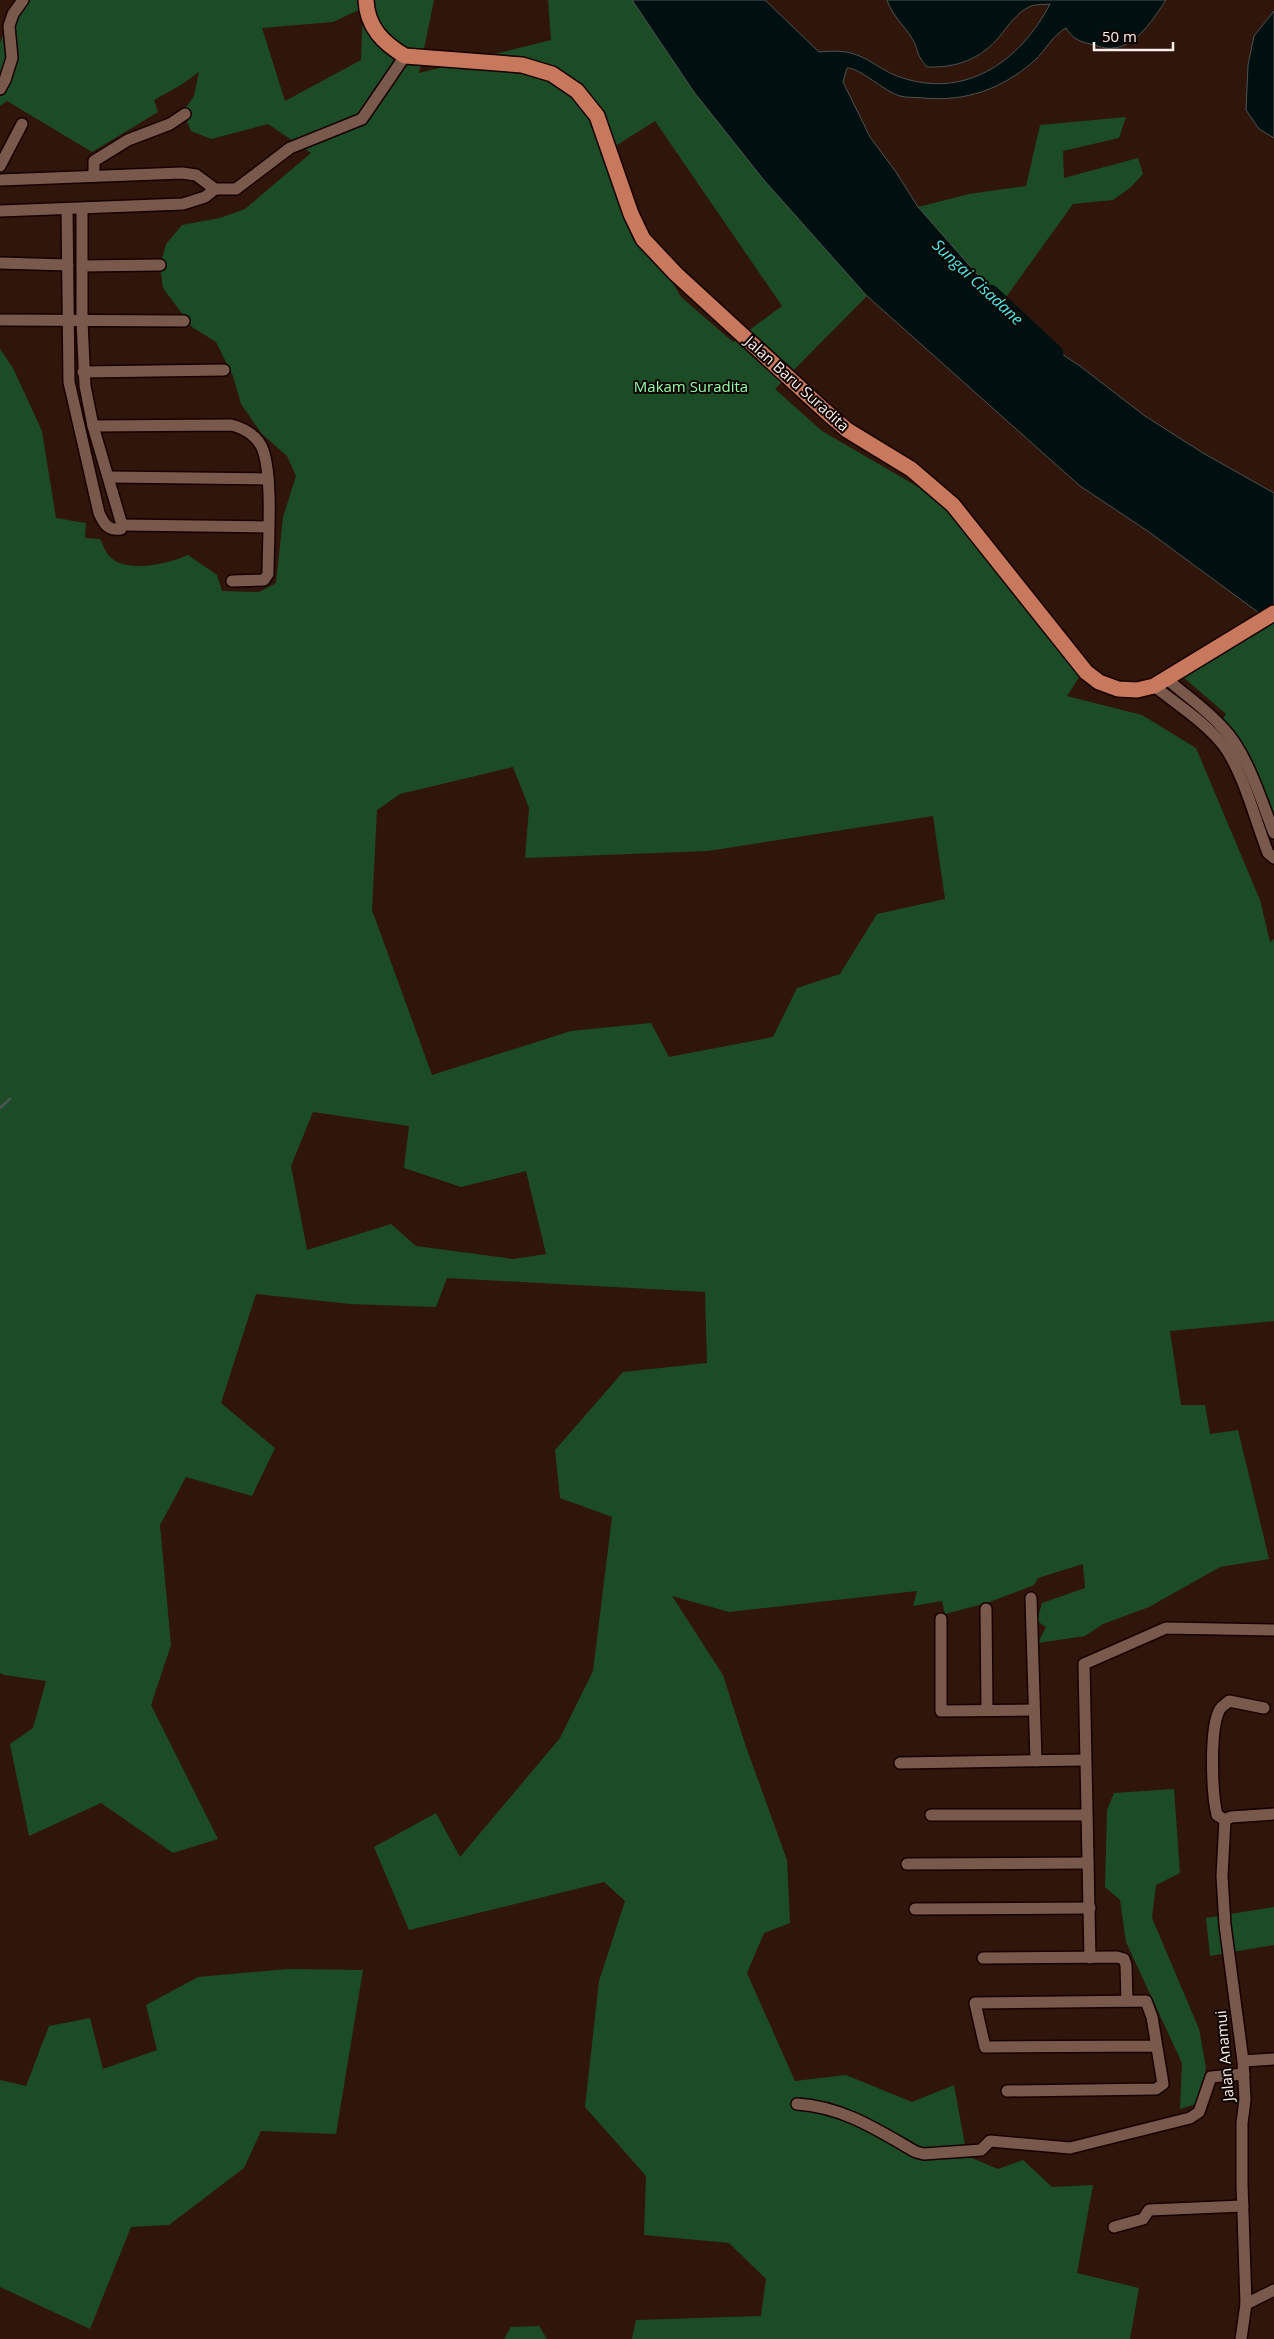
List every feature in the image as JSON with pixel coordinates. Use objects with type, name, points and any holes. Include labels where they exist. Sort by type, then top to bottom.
[{"type":"main road","points":[[366,0],[366,11],[372,25],[391,48],[405,56]]},
{"type":"main road","name":"Jalan Baru Suradita","points":[[405,56],[522,65],[552,74],[577,91],[596,116],[636,227],[660,259],[825,412],[848,430],[911,469],[953,505],[1093,678],[1118,689],[1137,690],[1166,680],[1274,613]]},
{"type":"street","points":[[0,89],[12,58],[6,42],[9,26],[13,14],[23,0]]},
{"type":"street","points":[[0,180],[182,173],[196,175],[215,189],[236,189],[290,148],[362,119],[405,56]]},
{"type":"street","points":[[94,176],[94,161],[128,140],[170,124],[185,114]]},
{"type":"street","points":[[0,166],[22,124]]},
{"type":"street","points":[[0,210],[82,209],[183,204],[205,197],[215,189]]},
{"type":"street","points":[[68,209],[67,320],[70,392],[104,523],[110,529],[120,529],[122,525],[268,527]]},
{"type":"street","points":[[82,209],[83,372],[93,426],[122,525]]},
{"type":"street","points":[[0,263],[68,265]]},
{"type":"street","points":[[82,266],[160,265]]},
{"type":"street","points":[[2,320],[184,321]]},
{"type":"street","points":[[83,372],[224,370]]},
{"type":"street","points":[[93,426],[231,425],[241,427],[253,436],[262,448],[268,479],[267,577],[256,582],[232,581]]},
{"type":"street","points":[[109,477],[268,479]]},
{"type":"street","points":[[1166,680],[1222,727],[1233,740],[1274,833]]},
{"type":"street","points":[[1166,680],[1224,747],[1238,773],[1268,853],[1274,858]]},
{"type":"street","points":[[1031,1598],[1036,1761]]},
{"type":"street","points":[[986,1609],[987,1710]]},
{"type":"street","points":[[941,1619],[941,1711],[1034,1710]]},
{"type":"street","points":[[1090,1958],[1084,1664],[1166,1628],[1274,1630]]},
{"type":"street","points":[[1264,1708],[1229,1701],[1220,1708],[1214,1746],[1214,1800],[1217,1815],[1225,1820],[1231,1817],[1274,1814]]},
{"type":"street","points":[[900,1763],[1085,1760]]},
{"type":"street","points":[[931,1815],[1086,1815]]},
{"type":"street","name":"Jalan Anamui","points":[[1225,1820],[1222,1876],[1225,1925],[1244,2074],[1243,2206],[1246,2304],[1240,2339]]},
{"type":"street","points":[[907,1864],[1088,1863]]},
{"type":"street","points":[[915,1909],[1090,1908]]},
{"type":"street","points":[[983,1958],[1124,1958],[1126,1965],[1127,2001]]},
{"type":"street","points":[[1007,2091],[1156,2090],[1163,2084],[1152,2017],[1146,2001],[975,2003],[985,2047],[1156,2046]]},
{"type":"street","points":[[1243,2061],[1274,2058]]},
{"type":"street","points":[[797,2104],[818,2105],[857,2118],[916,2152],[924,2154],[981,2150],[990,2141],[1070,2148],[1190,2118],[1199,2112],[1212,2077],[1244,2074]]},
{"type":"street","points":[[1114,2227],[1144,2219],[1149,2210],[1243,2206]]},
{"type":"street","points":[[1246,2304],[1274,2290]]},
{"type":"green space","name":"Makam Suradita","points":[[17,0],[434,0],[419,73],[551,40],[548,0],[632,0],[694,92],[867,296],[775,389],[822,431],[968,516],[1087,665],[1067,696],[1142,715],[1196,748],[1260,900],[1270,942],[1274,939],[1274,1321],[1170,1331],[1181,1405],[1205,1405],[1210,1434],[1238,1430],[1269,1559],[1220,1567],[1149,1607],[1103,1624],[1085,1636],[1038,1643],[1046,1627],[1037,1621],[1042,1603],[1085,1588],[1083,1564],[1038,1578],[1034,1585],[987,1603],[945,1614],[942,1601],[913,1606],[917,1591],[729,1612],[672,1596],[723,1675],[745,1744],[787,1860],[790,1923],[764,1933],[747,1973],[795,2081],[846,2075],[912,2102],[954,2085],[967,2156],[998,2169],[1023,2160],[1052,2187],[1093,2185],[1077,2273],[1139,2288],[1130,2339],[632,2339],[636,2320],[761,2316],[766,2279],[729,2243],[644,2235],[646,2176],[585,2107],[599,1981],[625,1901],[604,1882],[409,1930],[374,1847],[436,1813],[460,1857],[560,1738],[593,1671],[612,1517],[560,1498],[555,1450],[623,1372],[707,1363],[705,1292],[447,1278],[436,1307],[350,1304],[256,1294],[221,1403],[275,1448],[252,1496],[186,1477],[160,1525],[171,1645],[151,1705],[218,1839],[173,1853],[101,1803],[29,1836],[10,1744],[33,1728],[46,1681],[0,1673],[0,349],[13,368],[42,431],[56,518],[86,523],[85,538],[100,539],[109,556],[126,565],[147,566],[188,555],[217,575],[222,591],[259,592],[276,583],[283,517],[296,476],[287,456],[262,434],[241,404],[233,376],[216,342],[192,327],[163,288],[160,266],[166,244],[182,225],[220,218],[245,209],[311,153],[268,124],[211,139],[191,131],[183,112],[194,96],[199,72],[181,85],[154,100],[158,112],[92,152],[7,101],[0,106],[0,43]],"holes":[[[363,8],[361,60],[285,101],[262,28],[333,22]],[[655,121],[782,306],[733,342],[681,297],[643,232],[614,147]],[[513,767],[529,808],[525,858],[708,851],[933,816],[945,899],[877,914],[840,974],[797,988],[773,1037],[669,1057],[651,1023],[571,1031],[432,1075],[372,910],[377,810],[400,794]],[[313,1112],[409,1126],[404,1168],[461,1187],[526,1171],[546,1254],[513,1259],[416,1246],[391,1224],[307,1250],[291,1166]]]},
{"type":"green space","points":[[1126,117],[1119,138],[1063,151],[1064,178],[1138,158],[1143,174],[1130,188],[1113,200],[1073,204],[1001,304],[918,207],[969,194],[1026,186],[1040,125]]},
{"type":"green space","points":[[1265,618],[1274,624],[1274,823],[1221,721],[1226,714],[1183,677]]},
{"type":"green space","points":[[1174,1789],[1180,1873],[1156,1885],[1152,1918],[1199,2029],[1206,2068],[1199,2103],[1180,2109],[1182,2063],[1126,1942],[1120,1900],[1105,1887],[1107,1810],[1114,1793]]},
{"type":"green space","points":[[1274,1907],[1274,1945],[1210,1956],[1206,1918]]},
{"type":"green space","points":[[288,1969],[363,1970],[336,2134],[261,2131],[244,2168],[169,2225],[131,2227],[90,2329],[0,2287],[0,2080],[26,2086],[49,2026],[90,2018],[103,2069],[157,2050],[146,2005],[198,1977]]},
{"type":"green space","points":[[539,2326],[547,2339],[504,2339],[511,2327]]},
{"type":"water","points":[[632,0],[765,0],[819,52],[848,52],[862,57],[897,76],[922,82],[945,83],[967,79],[987,71],[1006,59],[1038,25],[1050,4],[1033,5],[1021,12],[993,44],[968,61],[948,66],[927,67],[919,56],[913,40],[892,11],[887,0],[1166,0],[1144,30],[1130,42],[1113,48],[1102,47],[1073,37],[1066,28],[1022,71],[983,92],[939,99],[903,97],[887,90],[859,72],[847,68],[843,82],[870,137],[896,172],[918,207],[1028,332],[1080,366],[1145,416],[1203,453],[1274,493],[1274,624],[1149,532],[1080,486],[867,296],[763,179],[694,92]]},
{"type":"water","points":[[1274,11],[1274,138],[1259,129],[1246,110],[1248,65],[1254,36]]},
{"type":"waterway","name":"Sungai Cisadane","points":[[990,294],[1054,354]]},
{"type":"waterway","points":[[0,1108],[10,1099]]}]
